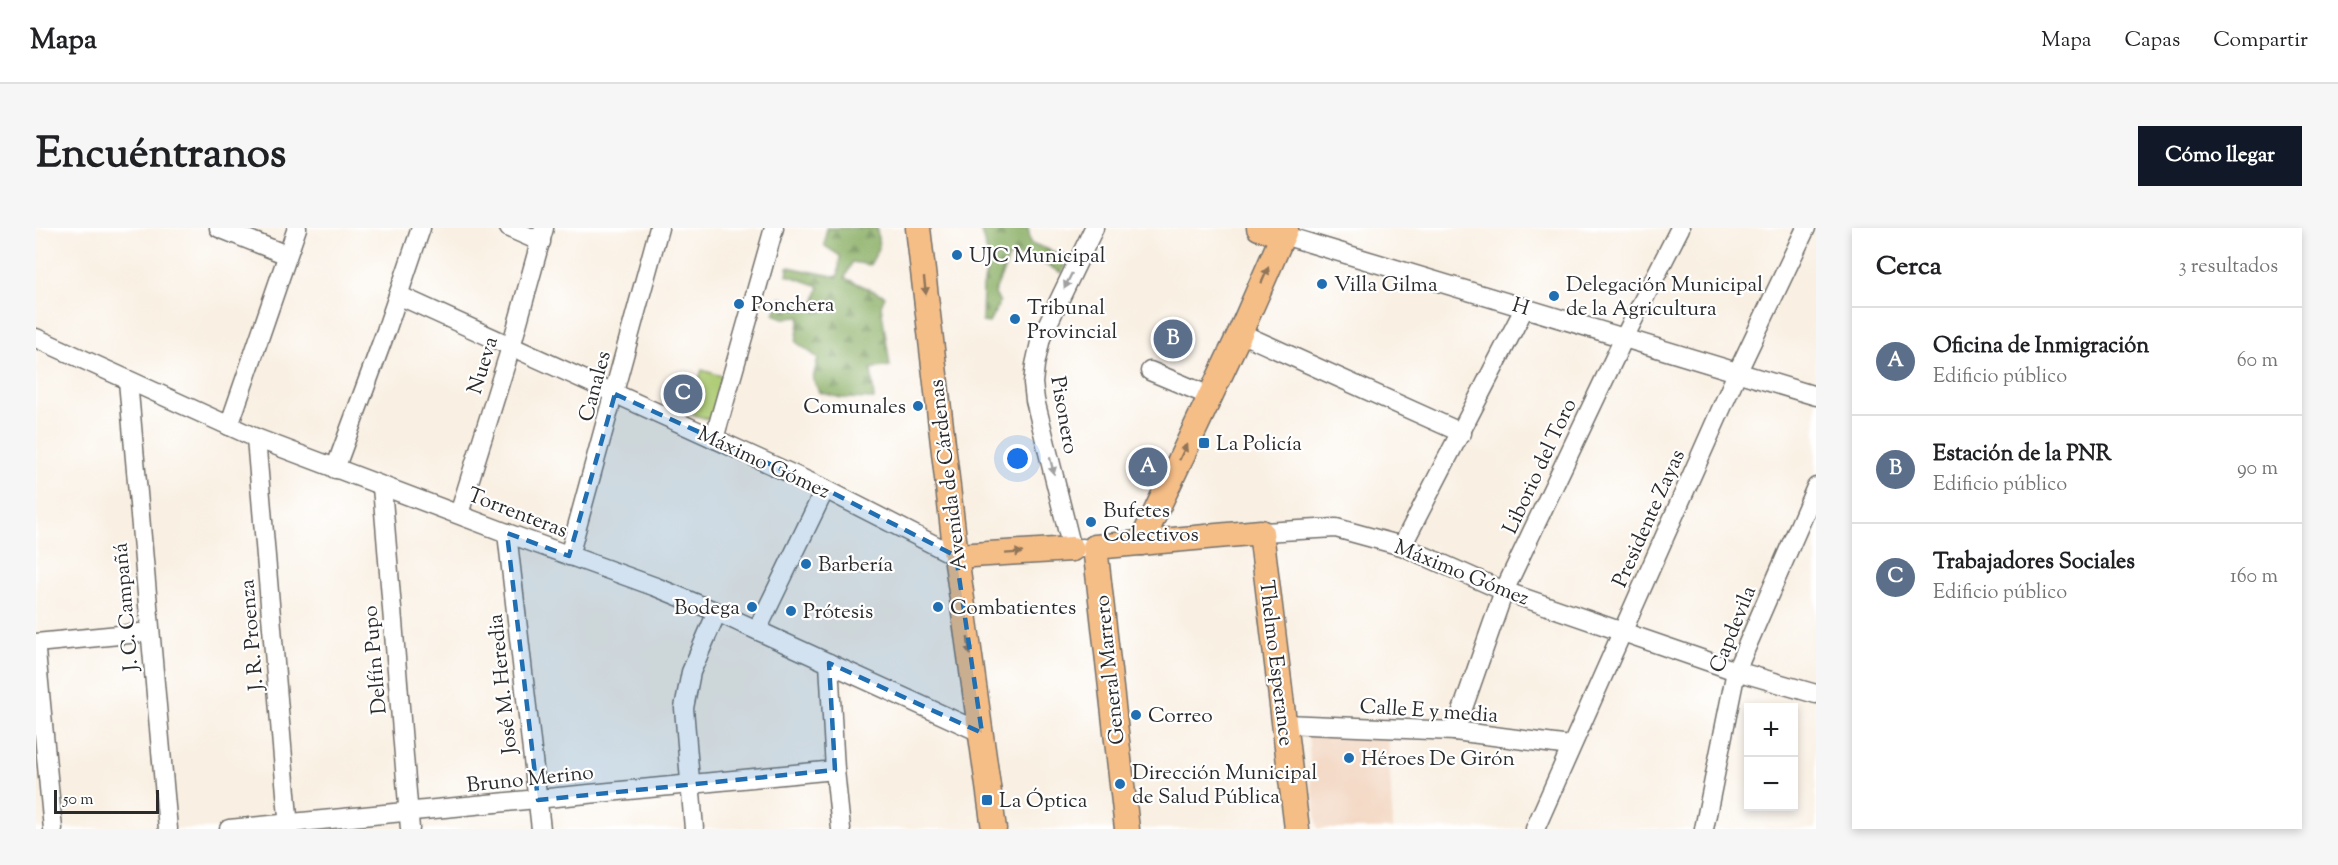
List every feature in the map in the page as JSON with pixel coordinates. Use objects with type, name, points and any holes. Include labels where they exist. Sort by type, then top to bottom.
[{"type":"main road","name":"Avenida de Cárdenas","points":[[918,228],[956,556],[994,829]]},
{"type":"main road","name":"H","points":[[1259,228],[1284,232]]},
{"type":"main road","points":[[1141,543],[1240,333],[1284,232]]},
{"type":"main road","name":"Máximo Gómez","points":[[956,556],[1084,548],[1261,532]]},
{"type":"main road","name":"Thelmo Esperance","points":[[1261,532],[1297,829]]},
{"type":"main road","name":"General Marrero","points":[[1084,548],[1127,829]]},
{"type":"street","points":[[219,228],[287,255]]},
{"type":"street","points":[[229,426],[297,228]]},
{"type":"street","points":[[335,468],[421,228]]},
{"type":"street","points":[[509,228],[543,235]]},
{"type":"street","name":"Canales","points":[[569,556],[659,228]]},
{"type":"street","points":[[714,439],[774,228]]},
{"type":"street","name":"Pisonero","points":[[1084,548],[1035,400],[1033,383],[1041,338],[1094,228]]},
{"type":"street","name":"Liborio del Toro","points":[[1455,731],[1504,591],[1624,338],[1680,228]]},
{"type":"street","name":"Presidente Zayas","points":[[1535,829],[1738,371],[1806,228]]},
{"type":"street","name":"H","points":[[1284,232],[1816,396]]},
{"type":"street","name":"Nueva","points":[[459,514],[543,235]]},
{"type":"street","name":"Máximo Gómez","points":[[398,295],[825,489],[956,556]]},
{"type":"street","points":[[1402,546],[1525,307]]},
{"type":"street","points":[[1240,333],[1462,433]]},
{"type":"street","name":"Torrenteras","points":[[36,338],[256,438],[382,487],[656,587],[717,612],[982,733]]},
{"type":"street","points":[[1150,371],[1210,396]]},
{"type":"street","name":"J. C. Campañá","points":[[128,381],[168,829]]},
{"type":"street","name":"J. R. Proenza","points":[[256,438],[289,826]]},
{"type":"street","name":"Delfín Pupo","points":[[382,487],[410,821]]},
{"type":"street","name":"Capdevila","points":[[1704,829],[1736,671],[1816,487]]},
{"type":"street","points":[[757,630],[825,489]]},
{"type":"street","name":"Máximo Gómez","points":[[1261,532],[1336,528],[1402,546],[1504,591],[1736,671],[1816,694]]},
{"type":"street","name":"José M. Heredia","points":[[507,533],[541,829]]},
{"type":"street","points":[[694,829],[684,708],[691,672],[717,612]]},
{"type":"street","points":[[36,643],[150,632]]},
{"type":"street","points":[[36,651],[53,829]]},
{"type":"street","points":[[829,663],[834,770],[841,829]]},
{"type":"street","name":"Calle E y media","points":[[1284,724],[1455,731],[1570,746]]},
{"type":"street","name":"Bruno Merino","points":[[229,829],[410,821],[537,800],[834,770]]},
{"type":"highlighted area","points":[[615,394],[825,489],[956,556],[982,733],[829,663],[835,770],[538,800],[507,533],[569,556]]},
{"type":"shaded area","name":"Héroes De Girón","points":[[1308,731],[1388,734],[1393,829],[1318,829],[1311,783]]},
{"type":"green space","points":[[826,228],[877,228],[879,248],[870,265],[852,262],[845,278],[885,296],[881,305],[890,366],[871,369],[874,399],[841,398],[819,392],[813,379],[818,358],[796,342],[800,317],[784,318],[774,314],[781,298],[798,304],[814,304],[819,286],[787,275],[788,267],[838,277],[840,256],[825,246]]},
{"type":"green space","points":[[980,228],[1028,228],[1031,243],[1070,258],[1062,273],[1032,258],[1010,256],[994,293],[1000,302],[989,323],[982,322],[983,286],[989,260]]},
{"type":"green space","points":[[702,370],[728,378],[714,421],[688,413]]},
{"type":"place","name":"UJC Municipal","points":[[957,255]]},
{"type":"place","name":"Villa Gilma","points":[[1322,284]]},
{"type":"place","name":"Delegación Municipal de la Agricultura","points":[[1554,296]]},
{"type":"place","name":"Ponchera","points":[[739,304]]},
{"type":"place","name":"Tribunal Provincial","points":[[1015,319]]},
{"type":"place","name":"Estación de la PNR","points":[[1173,339]]},
{"type":"place","name":"Trabajadores Sociales","points":[[683,394]]},
{"type":"place","name":"Comunales","points":[[918,406]]},
{"type":"place","name":"La Policía","points":[[1204,443]]},
{"type":"place","name":"Oficina de Inmigración","points":[[1148,467]]},
{"type":"place","name":"Bufetes Colectivos","points":[[1091,522]]},
{"type":"place","name":"Barbería","points":[[806,564]]},
{"type":"place","name":"Bodega","points":[[752,607]]},
{"type":"place","name":"Combatientes","points":[[938,607]]},
{"type":"place","name":"Prótesis","points":[[791,611]]},
{"type":"place","name":"Correo","points":[[1136,715]]},
{"type":"place","name":"Héroes De Girón","points":[[1349,758]]},
{"type":"place","name":"Dirección Municipal de Salud Pública","points":[[1120,784]]},
{"type":"place","name":"La Óptica","points":[[987,800]]}]
